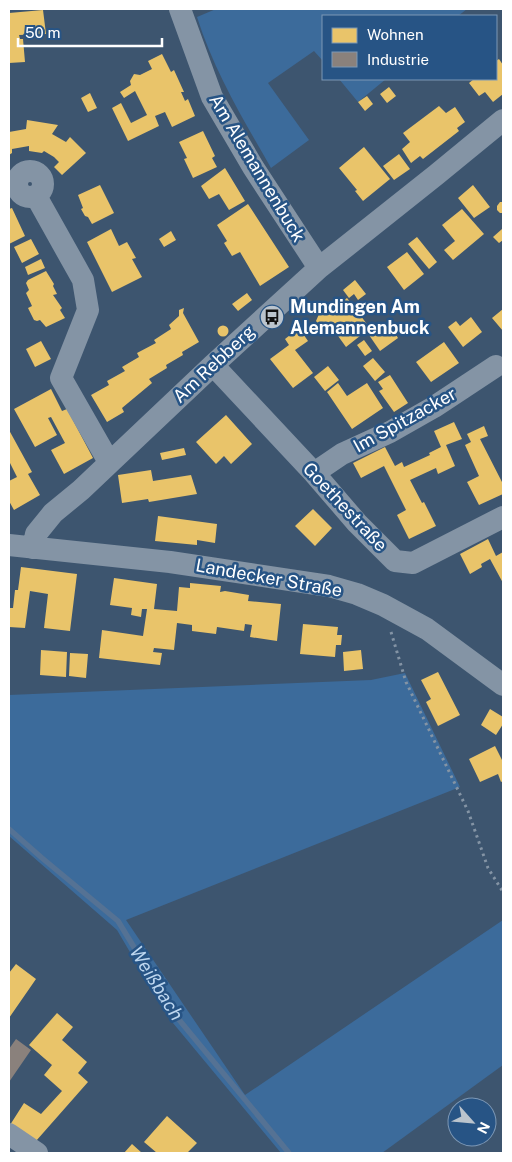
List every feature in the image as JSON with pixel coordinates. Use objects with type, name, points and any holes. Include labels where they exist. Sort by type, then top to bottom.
[{"type":"street","name":"Am Alemannenbuck","points":[[180,9],[212,97],[253,167],[319,268]]},
{"type":"street","name":"Am Rebberg","points":[[33,548],[36,534],[53,513],[81,490],[319,268],[503,120]]},
{"type":"street","points":[[36,196],[83,280],[88,310],[61,378],[109,462]]},
{"type":"street","name":"Goethestraße","points":[[213,365],[314,473],[357,523],[395,561],[413,564],[503,517]]},
{"type":"street","name":"Im Spitzacker","points":[[314,473],[342,454],[390,432],[434,407],[496,366]]},
{"type":"street","name":"Landecker Straße","points":[[9,545],[170,562],[329,586],[357,594],[383,605],[427,630],[503,685]]},
{"type":"street","points":[[9,1134],[37,1153]]},
{"type":"path","points":[[383,605],[406,682],[468,811],[488,868],[503,892]]},
{"type":"shaded area","points":[[216,9],[467,9],[459,15],[322,15],[322,60],[314,51],[268,83],[309,140],[271,168],[230,94],[212,56],[197,17]]},
{"type":"shaded area","points":[[340,80],[385,80],[358,102]]},
{"type":"shaded area","points":[[405,673],[460,787],[126,920],[245,1095],[503,920],[503,1065],[459,1097],[447,1097],[447,1106],[382,1153],[281,1153],[168,1017],[117,930],[9,836],[9,695],[371,680]]},
{"type":"building: Wohnen","points":[[43,10],[46,34],[19,35],[20,39],[23,39],[25,62],[9,63],[9,13]]},
{"type":"building: Wohnen","points":[[162,54],[171,72],[174,70],[184,92],[181,92],[185,101],[188,99],[195,116],[172,127],[165,112],[155,116],[159,126],[128,141],[112,108],[121,103],[131,123],[147,115],[135,91],[124,98],[120,92],[131,85],[130,81],[134,74],[140,75],[152,69],[148,61]]},
{"type":"building: Wohnen","points":[[499,59],[503,65],[503,94],[493,102],[485,92],[479,96],[469,83],[473,80],[497,80],[497,60]]},
{"type":"building: Wohnen","points":[[389,87],[396,96],[387,103],[380,94]]},
{"type":"building: Wohnen","points":[[90,93],[97,108],[88,112],[81,98]]},
{"type":"building: Wohnen","points":[[367,96],[373,104],[365,111],[358,102]]},
{"type":"building: Wohnen","points":[[439,106],[446,113],[455,107],[465,122],[457,128],[459,131],[423,159],[420,156],[411,163],[402,149],[410,142],[403,133]]},
{"type":"building: Wohnen","points":[[27,120],[58,125],[52,134],[66,142],[70,137],[86,153],[62,175],[54,167],[59,162],[44,151],[42,153],[29,151],[29,146],[12,149],[12,153],[9,155],[9,132],[26,129]]},
{"type":"building: Wohnen","points":[[203,131],[215,156],[212,158],[217,167],[193,178],[184,159],[187,158],[179,142]]},
{"type":"building: Wohnen","points":[[364,147],[390,179],[363,201],[355,191],[357,190],[339,168]]},
{"type":"building: Wohnen","points":[[399,154],[410,169],[394,180],[383,166]]},
{"type":"building: Wohnen","points":[[225,168],[245,201],[229,210],[219,194],[209,199],[201,186]]},
{"type":"building: Wohnen","points":[[100,185],[114,213],[92,224],[81,209],[83,208],[78,195]]},
{"type":"building: Wohnen","points":[[473,185],[490,207],[474,218],[458,198]]},
{"type":"building: Wohnen","points":[[500,202],[503,202],[503,213],[497,210]]},
{"type":"building: Wohnen","points":[[248,204],[289,267],[260,286],[240,252],[232,256],[224,243],[227,241],[217,225]]},
{"type":"building: Wohnen","points":[[12,208],[25,236],[9,244],[9,209]]},
{"type":"building: Wohnen","points":[[462,209],[484,234],[453,260],[444,250],[455,241],[442,225]]},
{"type":"building: Wohnen","points":[[111,229],[119,246],[127,242],[136,258],[132,259],[142,277],[112,292],[87,242]]},
{"type":"building: Wohnen","points":[[502,229],[503,240],[499,243],[493,237]]},
{"type":"building: Wohnen","points":[[171,231],[176,240],[164,247],[159,239]]},
{"type":"building: Wohnen","points":[[417,237],[437,262],[429,269],[408,244]]},
{"type":"building: Wohnen","points":[[31,239],[39,254],[22,263],[14,247]]},
{"type":"building: Wohnen","points":[[407,252],[424,274],[404,290],[387,267]]},
{"type":"building: Wohnen","points":[[41,259],[45,268],[28,275],[25,267]]},
{"type":"building: Wohnen","points":[[46,271],[54,284],[53,286],[57,294],[53,295],[62,308],[60,310],[65,318],[46,327],[40,320],[34,320],[28,308],[32,306],[26,293],[29,290],[26,283],[28,280]]},
{"type":"building: Wohnen","points":[[355,280],[366,294],[358,300],[354,294],[349,298],[343,290]]},
{"type":"building: Wohnen","points":[[247,293],[252,300],[238,311],[232,304]]},
{"type":"building: Wohnen","points":[[347,298],[370,328],[346,347],[333,329],[326,332],[316,321],[319,314],[325,315]]},
{"type":"building: Wohnen","points":[[184,308],[183,313],[199,342],[182,352],[183,355],[166,365],[167,368],[149,379],[152,383],[122,408],[124,412],[107,422],[91,395],[109,385],[107,381],[125,371],[122,367],[139,357],[137,353],[156,343],[154,340],[171,329],[169,325],[179,316],[179,310]]},
{"type":"building: Wohnen","points":[[503,309],[503,331],[492,318]]},
{"type":"building: Wohnen","points":[[471,317],[482,332],[463,347],[448,327],[456,321],[460,326]]},
{"type":"building: Wohnen","points":[[388,322],[398,338],[380,351],[369,335]]},
{"type":"building: Wohnen","points":[[223,325],[229,331],[223,337],[217,331]]},
{"type":"building: Wohnen","points":[[299,328],[308,341],[295,350],[313,373],[293,388],[270,359],[289,345],[285,339]]},
{"type":"building: Wohnen","points":[[364,340],[372,351],[365,356],[357,345]]},
{"type":"building: Wohnen","points":[[41,341],[51,359],[35,367],[26,349]]},
{"type":"building: Wohnen","points":[[444,342],[459,363],[431,382],[416,362]]},
{"type":"building: Wohnen","points":[[373,358],[385,372],[375,381],[363,366]]},
{"type":"building: Wohnen","points":[[328,366],[339,380],[325,391],[314,377]]},
{"type":"building: Wohnen","points":[[390,375],[408,403],[394,412],[379,391],[383,389],[378,382]]},
{"type":"building: Wohnen","points":[[338,383],[347,396],[367,383],[383,408],[352,429],[327,392]]},
{"type":"building: Wohnen","points":[[51,389],[62,411],[67,409],[93,458],[64,474],[51,450],[65,443],[51,417],[48,418],[57,435],[35,447],[14,409]]},
{"type":"building: Wohnen","points":[[226,415],[252,444],[231,464],[224,456],[216,464],[196,442]]},
{"type":"building: Wohnen","points":[[454,422],[462,439],[446,445],[455,466],[438,474],[436,468],[410,480],[436,526],[409,539],[397,515],[406,510],[384,466],[361,478],[353,463],[385,447],[395,466],[402,462],[404,467],[430,455],[429,453],[441,447],[434,431]]},
{"type":"building: Wohnen","points":[[484,426],[488,436],[480,439],[503,484],[503,494],[479,505],[467,482],[479,476],[465,445],[471,442],[467,434]]},
{"type":"building: Wohnen","points":[[9,430],[32,472],[28,474],[40,495],[14,510],[9,501],[9,481],[17,477],[9,461]]},
{"type":"building: Wohnen","points":[[184,448],[186,455],[162,460],[160,453]]},
{"type":"building: Wohnen","points":[[151,470],[153,481],[191,475],[197,494],[149,502],[148,499],[122,503],[118,475]]},
{"type":"building: Wohnen","points":[[313,509],[332,528],[315,546],[295,526]]},
{"type":"building: Wohnen","points":[[158,516],[217,524],[215,543],[197,540],[197,545],[155,541]]},
{"type":"building: Wohnen","points":[[488,539],[496,556],[503,552],[503,583],[490,559],[481,564],[482,567],[470,574],[460,554]]},
{"type":"building: Wohnen","points":[[21,567],[77,574],[70,631],[44,628],[48,594],[30,591],[25,628],[9,627],[9,608],[13,608]]},
{"type":"building: Wohnen","points":[[114,578],[157,584],[154,609],[177,611],[179,587],[190,588],[190,583],[221,586],[220,592],[225,591],[249,595],[248,601],[281,604],[277,641],[250,637],[252,625],[245,624],[244,631],[217,627],[216,634],[192,631],[192,625],[177,623],[174,650],[154,648],[153,652],[162,653],[160,665],[99,658],[102,630],[143,636],[147,609],[142,609],[141,617],[131,615],[132,608],[110,605]]},
{"type":"building: Wohnen","points":[[303,624],[338,627],[337,635],[342,635],[341,645],[336,645],[335,657],[300,654]]},
{"type":"building: Wohnen","points":[[41,650],[67,652],[66,677],[40,675]]},
{"type":"building: Wohnen","points":[[361,650],[363,669],[344,671],[343,652]]},
{"type":"building: Wohnen","points":[[70,653],[88,654],[86,678],[69,676]]},
{"type":"building: Wohnen","points":[[438,672],[460,715],[438,726],[426,702],[431,699],[421,680]]},
{"type":"building: Wohnen","points":[[490,709],[503,717],[503,724],[496,735],[481,725]]},
{"type":"building: Wohnen","points":[[495,746],[503,762],[503,781],[501,782],[498,774],[480,782],[469,759]]},
{"type":"building: Wohnen","points":[[16,964],[36,979],[9,1018],[9,973]]},
{"type":"building: Wohnen","points":[[57,1013],[73,1027],[62,1040],[87,1062],[78,1073],[88,1082],[36,1141],[10,1125],[24,1103],[41,1114],[62,1091],[44,1075],[52,1065],[29,1045]]},
{"type":"building: Wohnen","points":[[167,1116],[197,1143],[187,1153],[157,1153],[144,1142]]},
{"type":"building: Wohnen","points":[[132,1144],[142,1153],[124,1153]]},
{"type":"building: Industrie","points":[[16,1039],[31,1050],[9,1082],[9,1049]]},
{"type":"waterway","name":"Weißbach","points":[[9,829],[118,921],[176,1016],[289,1153]]},
{"type":"place","name":"Mundingen Am Alemannenbuck","points":[[272,317]]}]
